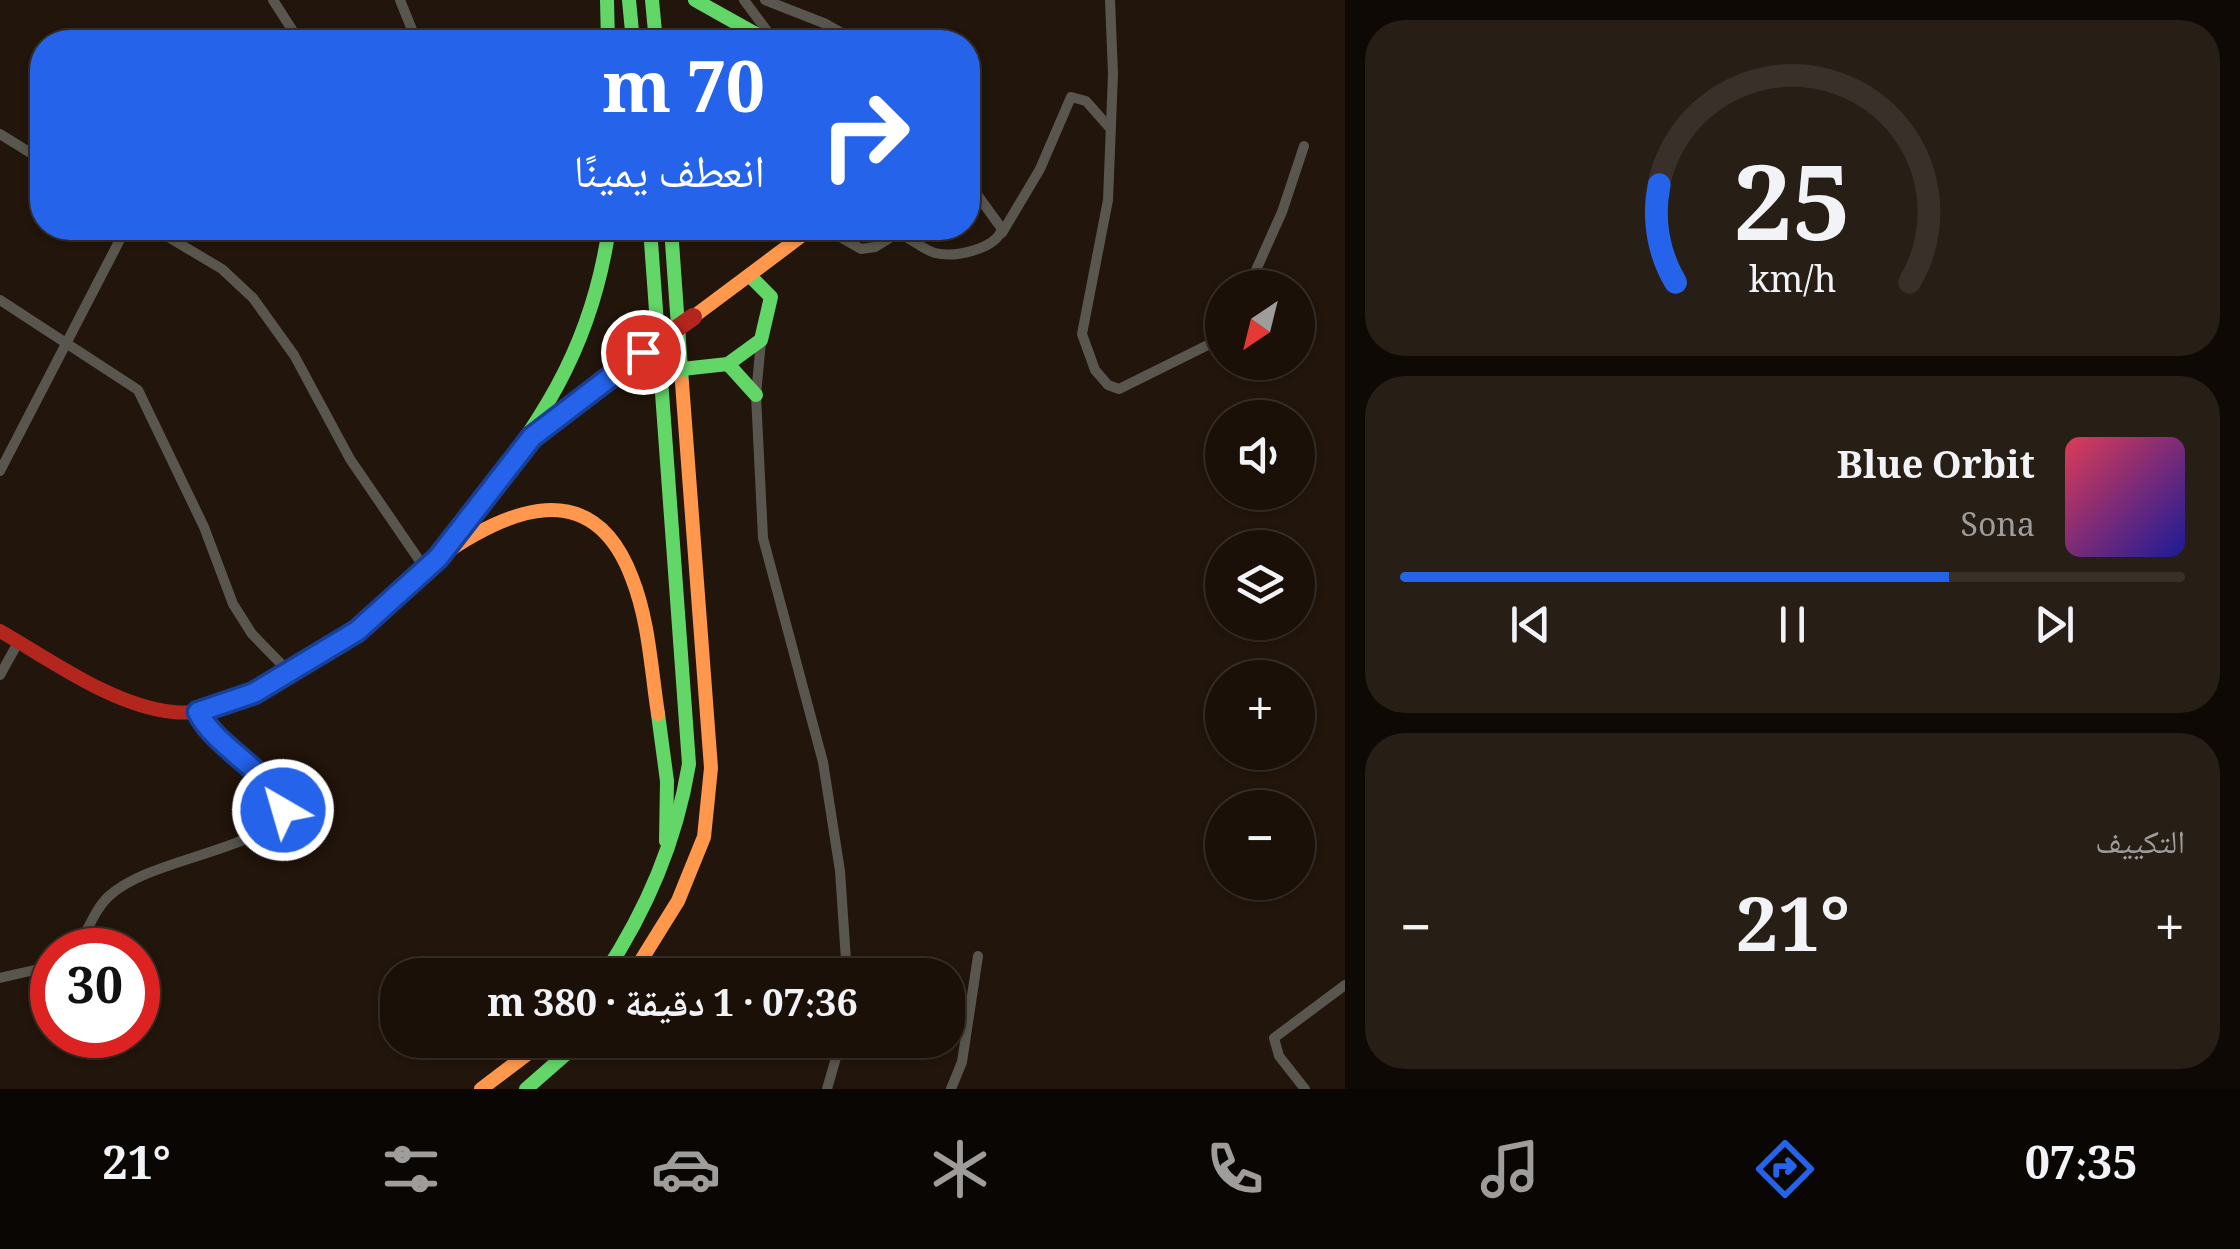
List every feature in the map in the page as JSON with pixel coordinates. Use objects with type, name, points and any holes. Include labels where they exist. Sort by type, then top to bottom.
[{"type":"main road","points":[[607,0],[608,30]]},
{"type":"main road","points":[[628,0],[631,30]]},
{"type":"main road","points":[[652,0],[655,30]]},
{"type":"main road","points":[[695,0],[751,30]]},
{"type":"main road","points":[[432,564],[532,437],[565,380],[602,290],[608,240]]},
{"type":"main road","points":[[614,958],[662,875],[682,820],[689,738],[651,240]]},
{"type":"main road","points":[[643,958],[678,901],[704,837],[711,768],[672,240]]},
{"type":"main road","points":[[532,437],[797,240]]},
{"type":"main road","points":[[682,369],[728,364],[761,340],[771,297],[751,278]]},
{"type":"main road","points":[[728,364],[756,395]]},
{"type":"main road","points":[[565,380],[572,394],[582,398]]},
{"type":"main road","points":[[0,631],[146,704],[198,712],[254,693],[357,631],[432,564],[503,518],[535,509],[586,520],[624,557],[645,632],[670,814],[662,875]]},
{"type":"main road","points":[[482,1089],[522,1058]]},
{"type":"main road","points":[[526,1089],[561,1058]]},
{"type":"street","points":[[273,0],[292,30]]},
{"type":"street","points":[[400,0],[413,30]]},
{"type":"street","points":[[744,0],[765,30]]},
{"type":"street","points":[[765,0],[837,30]]},
{"type":"street","points":[[1110,0],[1114,62],[1106,227],[1083,319],[1090,361],[1108,385],[1128,387],[1205,347]]},
{"type":"street","points":[[913,240],[942,254],[987,246],[1002,233],[1033,183],[1072,97],[1086,101],[1108,126]]},
{"type":"street","points":[[0,134],[30,153]]},
{"type":"street","points":[[1256,270],[1282,212],[1304,146]]},
{"type":"street","points":[[980,197],[999,220],[1002,233]]},
{"type":"street","points":[[0,471],[119,240]]},
{"type":"street","points":[[175,240],[222,269],[253,298],[287,345],[350,458],[432,564]]},
{"type":"street","points":[[846,240],[861,248],[874,247],[886,240]]},
{"type":"street","points":[[0,300],[138,390],[197,510],[233,604],[252,634],[290,673]]},
{"type":"street","points":[[761,340],[756,395],[764,538],[823,762],[840,871],[845,958]]},
{"type":"street","points":[[0,675],[19,641]]},
{"type":"street","points":[[88,928],[101,906],[120,888],[146,874],[232,842],[280,817],[280,800],[205,727],[198,712]]},
{"type":"street","points":[[951,1089],[962,1062],[978,956]]},
{"type":"street","points":[[0,978],[30,971]]},
{"type":"street","points":[[1305,1089],[1278,1056],[1274,1038],[1345,985]]},
{"type":"street","points":[[828,1089],[836,1058]]},
{"type":"traffic: fast","points":[[607,0],[608,30]]},
{"type":"traffic: fast","points":[[629,0],[632,30]]},
{"type":"traffic: fast","points":[[652,0],[655,30]]},
{"type":"traffic: fast","points":[[695,0],[749,30]]},
{"type":"traffic: fast","points":[[446,546],[528,434],[570,361],[600,277],[607,240]]},
{"type":"traffic: fast","points":[[614,958],[658,874],[689,764],[651,240]]},
{"type":"traffic: fast","points":[[672,240],[682,383]]},
{"type":"traffic: fast","points":[[682,369],[728,364],[761,340],[771,297],[751,277]]},
{"type":"traffic: fast","points":[[728,364],[756,395]]},
{"type":"traffic: fast","points":[[658,714],[667,781],[666,841]]},
{"type":"traffic: fast","points":[[526,1089],[561,1058]]},
{"type":"traffic: slow","points":[[693,317],[796,240]]},
{"type":"traffic: slow","points":[[540,430],[618,370]]},
{"type":"traffic: slow","points":[[643,958],[678,901],[704,837],[711,768],[682,383]]},
{"type":"traffic: slow","points":[[438,558],[491,526],[519,515],[546,510],[571,512],[594,523],[615,545],[638,594],[658,714]]},
{"type":"traffic: slow","points":[[481,1089],[522,1058]]},
{"type":"traffic: jam","points":[[618,370],[693,317]]},
{"type":"traffic: jam","points":[[0,631],[83,680],[128,701],[173,712],[208,710],[244,700],[316,660],[438,558]]},
{"type":"route","points":[[283,810],[272,788],[205,727],[198,712],[254,693],[357,631],[438,558],[532,437],[643,352]]}]
